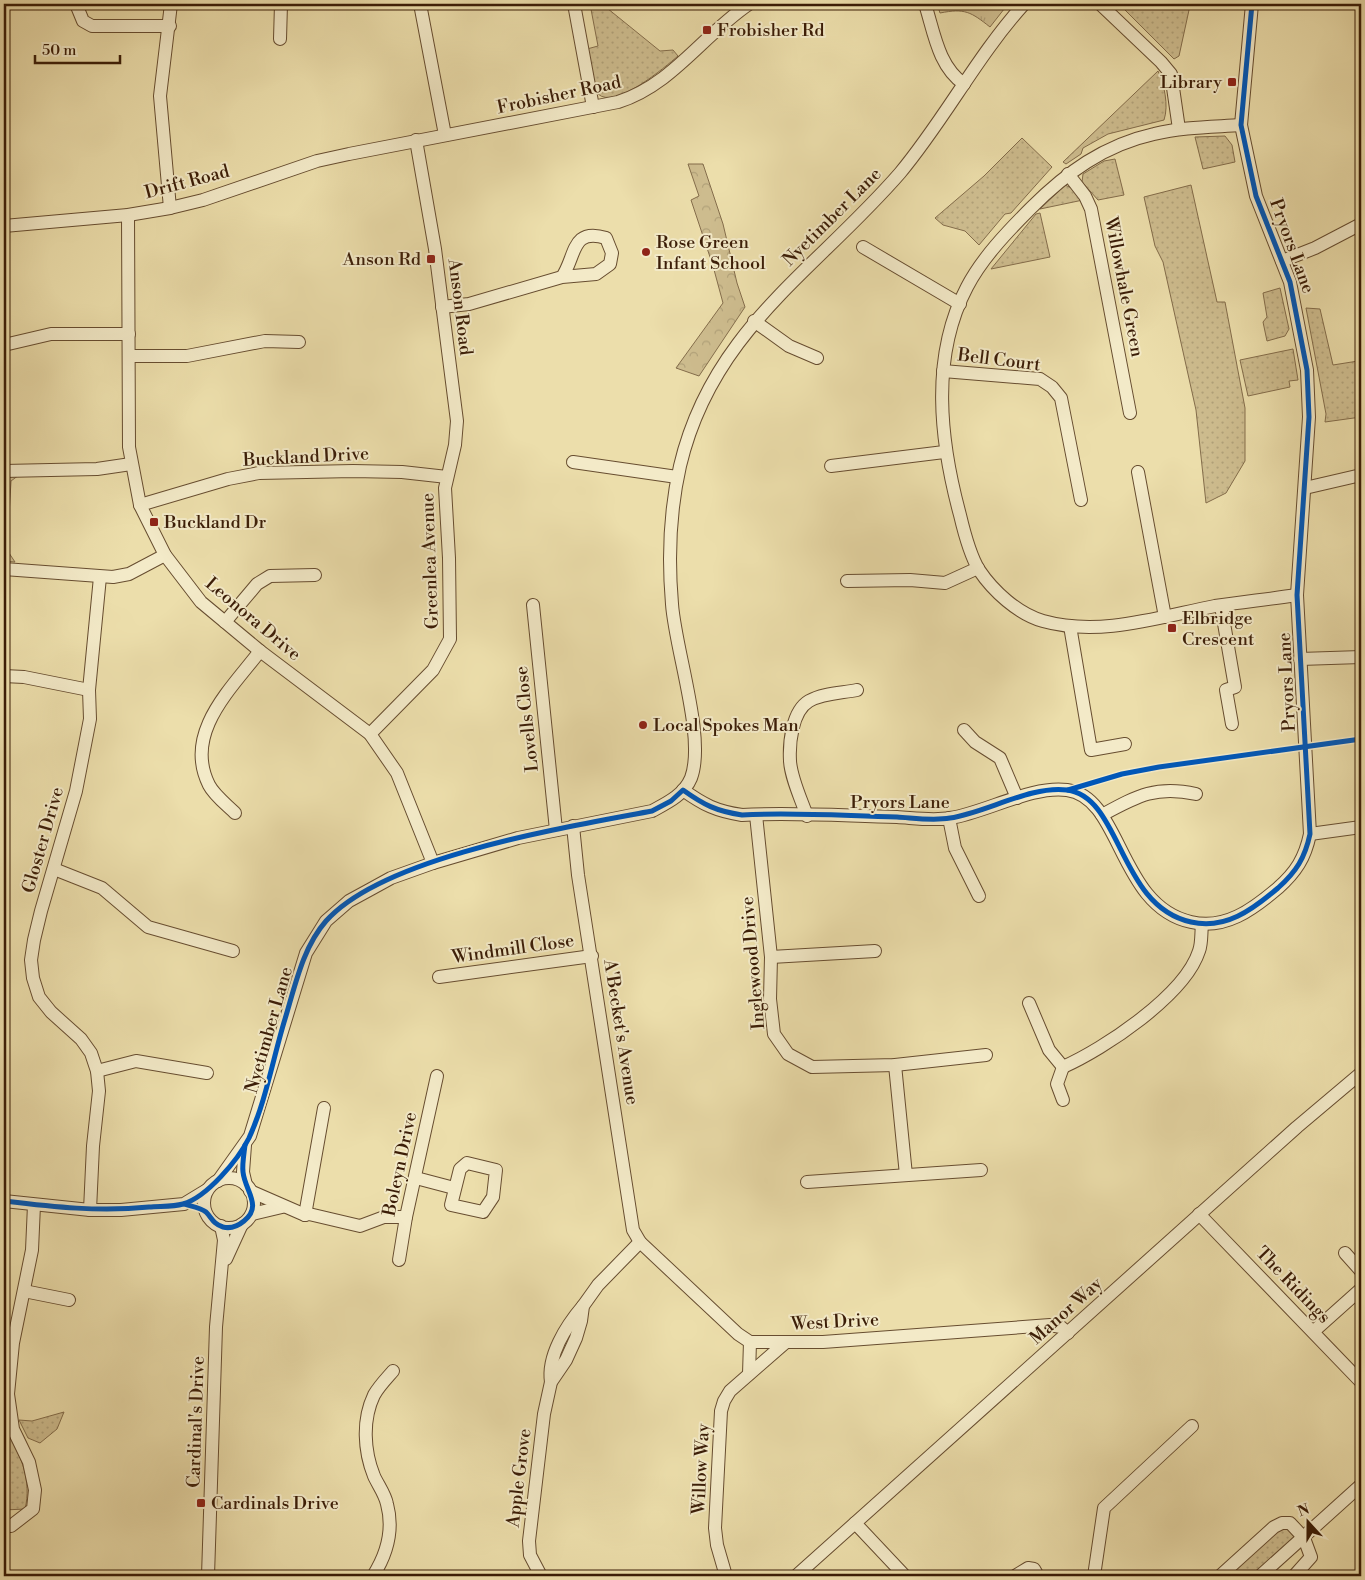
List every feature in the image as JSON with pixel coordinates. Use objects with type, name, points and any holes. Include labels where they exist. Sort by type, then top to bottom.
[{"type":"street","points":[[76,4],[83,22],[92,26],[170,26]]},
{"type":"street","points":[[170,208],[160,96],[170,26],[171,4]]},
{"type":"street","points":[[280,38],[281,4]]},
{"type":"street","points":[[420,4],[445,135]]},
{"type":"street","points":[[574,4],[593,107]]},
{"type":"street","name":"Frobisher Road","points":[[374,149],[593,107],[630,98],[650,89],[749,4]]},
{"type":"street","points":[[925,4],[944,65],[955,78],[964,84]]},
{"type":"street","name":"Nyetimber Lane","points":[[218,1180],[245,1145],[260,1107],[306,953],[326,921],[349,901],[391,878],[433,863],[518,838],[652,811],[671,802],[691,779],[695,760],[695,741],[672,604],[671,532],[677,477],[686,441],[698,409],[720,369],[754,321],[900,172],[933,130],[1007,23],[1024,4]]},
{"type":"street","points":[[1100,4],[1171,74],[1179,129]]},
{"type":"street","name":"Pryors Lane","points":[[683,790],[704,805],[719,812],[742,816],[756,814],[949,818],[1048,790],[1068,790],[1092,803],[1102,815],[1145,894],[1160,909],[1178,919],[1202,924],[1220,924],[1246,912],[1292,876],[1302,862],[1310,834],[1297,595],[1306,488],[1309,417],[1307,370],[1290,282],[1256,196],[1241,125],[1252,4]]},
{"type":"street","points":[[1241,125],[1179,129],[1153,134],[1122,144],[1091,158],[1068,174],[1011,229],[968,286],[948,337],[943,371],[944,452],[962,523],[978,568],[1012,605],[1040,620],[1070,626],[1105,627],[1221,606],[1297,595]]},
{"type":"street","name":"Anson Road","points":[[416,140],[442,307],[457,421],[455,445],[446,477]]},
{"type":"street","name":"Drift Road","points":[[4,226],[128,215],[170,208],[203,200],[317,162],[374,149]]},
{"type":"street","name":"Willowhale Green","points":[[1068,174],[1085,196],[1091,209],[1130,413]]},
{"type":"street","name":"Leonora Drive","points":[[128,215],[128,356],[131,464],[140,505],[165,555],[196,596],[260,651],[370,734],[397,773],[433,863]]},
{"type":"street","points":[[1282,261],[1314,248],[1361,224]]},
{"type":"street","points":[[863,247],[960,304]]},
{"type":"street","points":[[442,307],[469,304],[562,277]]},
{"type":"street","points":[[754,321],[789,346],[817,358]]},
{"type":"street","points":[[4,345],[50,334],[128,334]]},
{"type":"street","points":[[128,356],[187,356],[265,341],[299,342]]},
{"type":"street","name":"Bell Court","points":[[943,371],[1040,379],[1052,387],[1061,398],[1081,500]]},
{"type":"street","points":[[830,466],[944,452]]},
{"type":"street","points":[[573,462],[677,477]]},
{"type":"street","points":[[4,471],[97,469],[131,464]]},
{"type":"street","name":"Buckland Drive","points":[[140,505],[228,479],[259,473],[402,472],[446,477]]},
{"type":"street","points":[[1138,472],[1164,617]]},
{"type":"street","points":[[1306,488],[1361,475]]},
{"type":"street","name":"Greenlea Avenue","points":[[370,734],[433,670],[450,639],[446,477]]},
{"type":"street","points":[[4,569],[100,577],[129,574],[165,555]]},
{"type":"street","points":[[847,581],[910,580],[945,582],[956,580],[978,568]]},
{"type":"street","points":[[225,622],[257,584],[270,576],[315,575]]},
{"type":"street","name":"Gloster Drive","points":[[90,1210],[93,1146],[99,1091],[97,1071],[91,1053],[81,1040],[51,1012],[40,997],[33,978],[32,960],[34,940],[76,791],[90,719],[89,690],[100,577]]},
{"type":"street","name":"Lovells Close","points":[[533,605],[556,830]]},
{"type":"street","points":[[1221,606],[1235,687],[1226,690],[1232,724]]},
{"type":"street","points":[[1070,626],[1091,750],[1125,744]]},
{"type":"street","points":[[235,813],[210,786],[203,763],[203,739],[211,714],[260,651]]},
{"type":"street","points":[[1300,659],[1361,657]]},
{"type":"street","points":[[4,676],[24,677],[89,690]]},
{"type":"street","points":[[807,816],[790,762],[791,737],[798,711],[808,702],[820,696],[857,690]]},
{"type":"street","points":[[964,730],[975,742],[1000,758],[1017,798]]},
{"type":"street","points":[[1102,815],[1132,799],[1150,793],[1174,789],[1196,794]]},
{"type":"street","name":"Inglewood Drive","points":[[756,814],[772,957],[770,999],[774,1034],[788,1054],[812,1067],[895,1065],[986,1055]]},
{"type":"street","points":[[949,818],[955,848],[979,896]]},
{"type":"street","name":"A'Becket's Avenue","points":[[573,826],[578,875],[633,1230],[640,1242]]},
{"type":"street","points":[[1310,834],[1361,827]]},
{"type":"street","points":[[54,869],[102,888],[148,927],[233,950]]},
{"type":"street","points":[[1063,1100],[1057,1084],[1063,1067],[1086,1057],[1178,986],[1190,971],[1200,950],[1202,924]]},
{"type":"street","points":[[772,957],[874,951]]},
{"type":"street","name":"Windmill Close","points":[[439,977],[592,956]]},
{"type":"street","points":[[1029,1003],[1049,1050],[1063,1067]]},
{"type":"street","points":[[97,1071],[136,1061],[207,1072]]},
{"type":"street","points":[[895,1065],[906,1175]]},
{"type":"street","name":"Boleyn Drive","points":[[399,1260],[406,1217],[437,1076]]},
{"type":"street","name":"Manor Way","points":[[796,1576],[1200,1214],[1359,1078]]},
{"type":"street","points":[[305,1215],[324,1108]]},
{"type":"street","name":"Nyetimber Lane","points":[[245,1145],[243,1172],[248,1188]]},
{"type":"street","points":[[807,1182],[980,1170]]},
{"type":"street","points":[[184,1204],[207,1190],[218,1180],[233,1178],[282,1206],[305,1215],[310,1214],[360,1226],[384,1217],[406,1217]]},
{"type":"street","points":[[416,1178],[454,1188]]},
{"type":"street","points":[[248,1188],[253,1198],[252,1214]]},
{"type":"street","points":[[207,1190],[204,1205],[205,1212],[209,1218],[228,1228],[242,1224],[252,1214],[282,1206]]},
{"type":"street","points":[[4,1201],[90,1210],[184,1204],[205,1212]]},
{"type":"street","points":[[4,1526],[11,1526],[33,1510],[35,1490],[29,1462],[14,1429],[8,1394],[13,1343],[32,1250],[34,1205]]},
{"type":"street","name":"The Ridings","points":[[1200,1214],[1361,1382]]},
{"type":"street","name":"Cardinal's Drive","points":[[222,1268],[242,1224]]},
{"type":"street","name":"Cardinal's Drive","points":[[208,1576],[216,1327],[224,1240],[221,1226]]},
{"type":"street","points":[[640,1242],[738,1334],[750,1342],[749,1374]]},
{"type":"street","name":"Apple Grove","points":[[541,1576],[530,1555],[529,1541],[544,1414],[551,1382],[566,1360],[576,1338],[583,1306],[598,1285],[640,1242]]},
{"type":"street","points":[[1346,1253],[1361,1271]]},
{"type":"street","points":[[1314,1331],[1361,1289]]},
{"type":"street","points":[[24,1291],[69,1300]]},
{"type":"street","name":"West Drive","points":[[750,1342],[823,1342],[1050,1324],[1061,1327],[1068,1333]]},
{"type":"street","name":"Willow Way","points":[[726,1576],[717,1545],[716,1528],[721,1411],[730,1391],[785,1342]]},
{"type":"street","points":[[373,1576],[387,1549],[390,1527],[387,1503],[374,1475],[365,1448],[367,1418],[375,1394],[393,1370]]},
{"type":"street","points":[[1094,1576],[1104,1508],[1192,1426]]},
{"type":"street","points":[[1260,1576],[1361,1485]]},
{"type":"street","points":[[855,1523],[905,1576]]},
{"type":"street","points":[[1220,1576],[1274,1527],[1282,1523],[1290,1523],[1304,1538],[1311,1557],[1294,1576]]},
{"type":"street","points":[[1015,1576],[1028,1568],[1034,1569],[1038,1576]]},
{"type":"green space","points":[[590,4],[602,4],[660,51],[673,50],[678,56],[640,85],[627,92],[606,97],[598,94],[591,79],[587,49],[598,46]]},
{"type":"green space","points":[[937,4],[1008,4],[990,27],[967,12],[940,13]]},
{"type":"green space","points":[[1119,4],[1188,4],[1189,10],[1179,56],[1174,59]]},
{"type":"green space","points":[[1158,71],[1165,95],[1166,108],[1164,120],[1108,134],[1083,148],[1081,154],[1066,164],[1063,162]]},
{"type":"green space","points":[[1225,136],[1232,145],[1235,162],[1203,169],[1195,137]]},
{"type":"green space","points":[[1022,138],[1052,167],[1011,213],[1005,214],[979,245],[965,231],[943,225],[935,218],[984,176]]},
{"type":"green space","points":[[1115,159],[1124,195],[1098,200],[1082,182],[1083,174],[1104,161]]},
{"type":"green space","points":[[688,164],[703,164],[723,224],[737,283],[745,307],[699,376],[676,368],[723,303],[691,200],[699,196]]},
{"type":"green space","points":[[1065,185],[1076,190],[1083,200],[1040,209]]},
{"type":"green space","points":[[1191,185],[1217,302],[1225,302],[1245,408],[1245,461],[1226,493],[1206,503],[1196,410],[1163,262],[1155,246],[1144,197]]},
{"type":"green space","points":[[1040,213],[1050,257],[991,269],[1036,214]]},
{"type":"green space","points":[[1280,288],[1289,329],[1285,336],[1267,341],[1263,322],[1267,317],[1263,293]]},
{"type":"green space","points":[[1306,308],[1320,309],[1333,365],[1358,361],[1361,370],[1361,417],[1325,422],[1326,414]]},
{"type":"green space","points":[[1293,349],[1298,380],[1289,381],[1290,387],[1248,396],[1240,360]]},
{"type":"green space","points":[[4,475],[19,475],[11,481],[7,550],[15,562],[4,561]]},
{"type":"green space","points":[[64,1412],[57,1429],[40,1443],[28,1438],[19,1420],[32,1421]]},
{"type":"green space","points":[[5,1431],[16,1448],[24,1468],[27,1488],[25,1509],[4,1510]]},
{"type":"green space","points":[[1288,1528],[1295,1538],[1253,1576],[1227,1576],[1278,1529]]},
{"type":"cycle path","points":[[4,1201],[59,1207],[112,1209],[175,1206],[202,1194],[230,1167],[249,1138],[269,1079],[292,993],[311,943],[326,921],[353,898],[389,879],[432,862],[479,848],[573,826],[652,811],[671,801],[683,790],[711,807],[742,815],[800,814],[930,819],[944,819],[964,815],[1024,795],[1053,790],[1067,790],[1085,797],[1099,811],[1134,875],[1149,896],[1167,912],[1191,922],[1203,924],[1227,921],[1248,911],[1284,882],[1295,870],[1305,850],[1310,834],[1297,595],[1309,417],[1307,370],[1290,282],[1256,196],[1241,125],[1252,4]]},
{"type":"cycle path","points":[[1068,790],[1122,774],[1159,767],[1361,739]]},
{"type":"cycle path","points":[[184,1204],[206,1212],[215,1223],[223,1227],[234,1227],[244,1221],[252,1210],[253,1204],[243,1172],[245,1145]]},
{"type":"place","name":"Frobisher Rd","points":[[707,30]]},
{"type":"place","name":"Library","points":[[1232,82]]},
{"type":"place","name":"Rose Green Infant School","points":[[646,252]]},
{"type":"place","name":"Anson Rd","points":[[431,259]]},
{"type":"place","name":"Buckland Dr","points":[[154,522]]},
{"type":"place","name":"Elbridge Crescent","points":[[1172,628]]},
{"type":"place","name":"Local Spokes Man","points":[[643,725]]},
{"type":"place","name":"Cardinals Drive","points":[[201,1503]]}]
